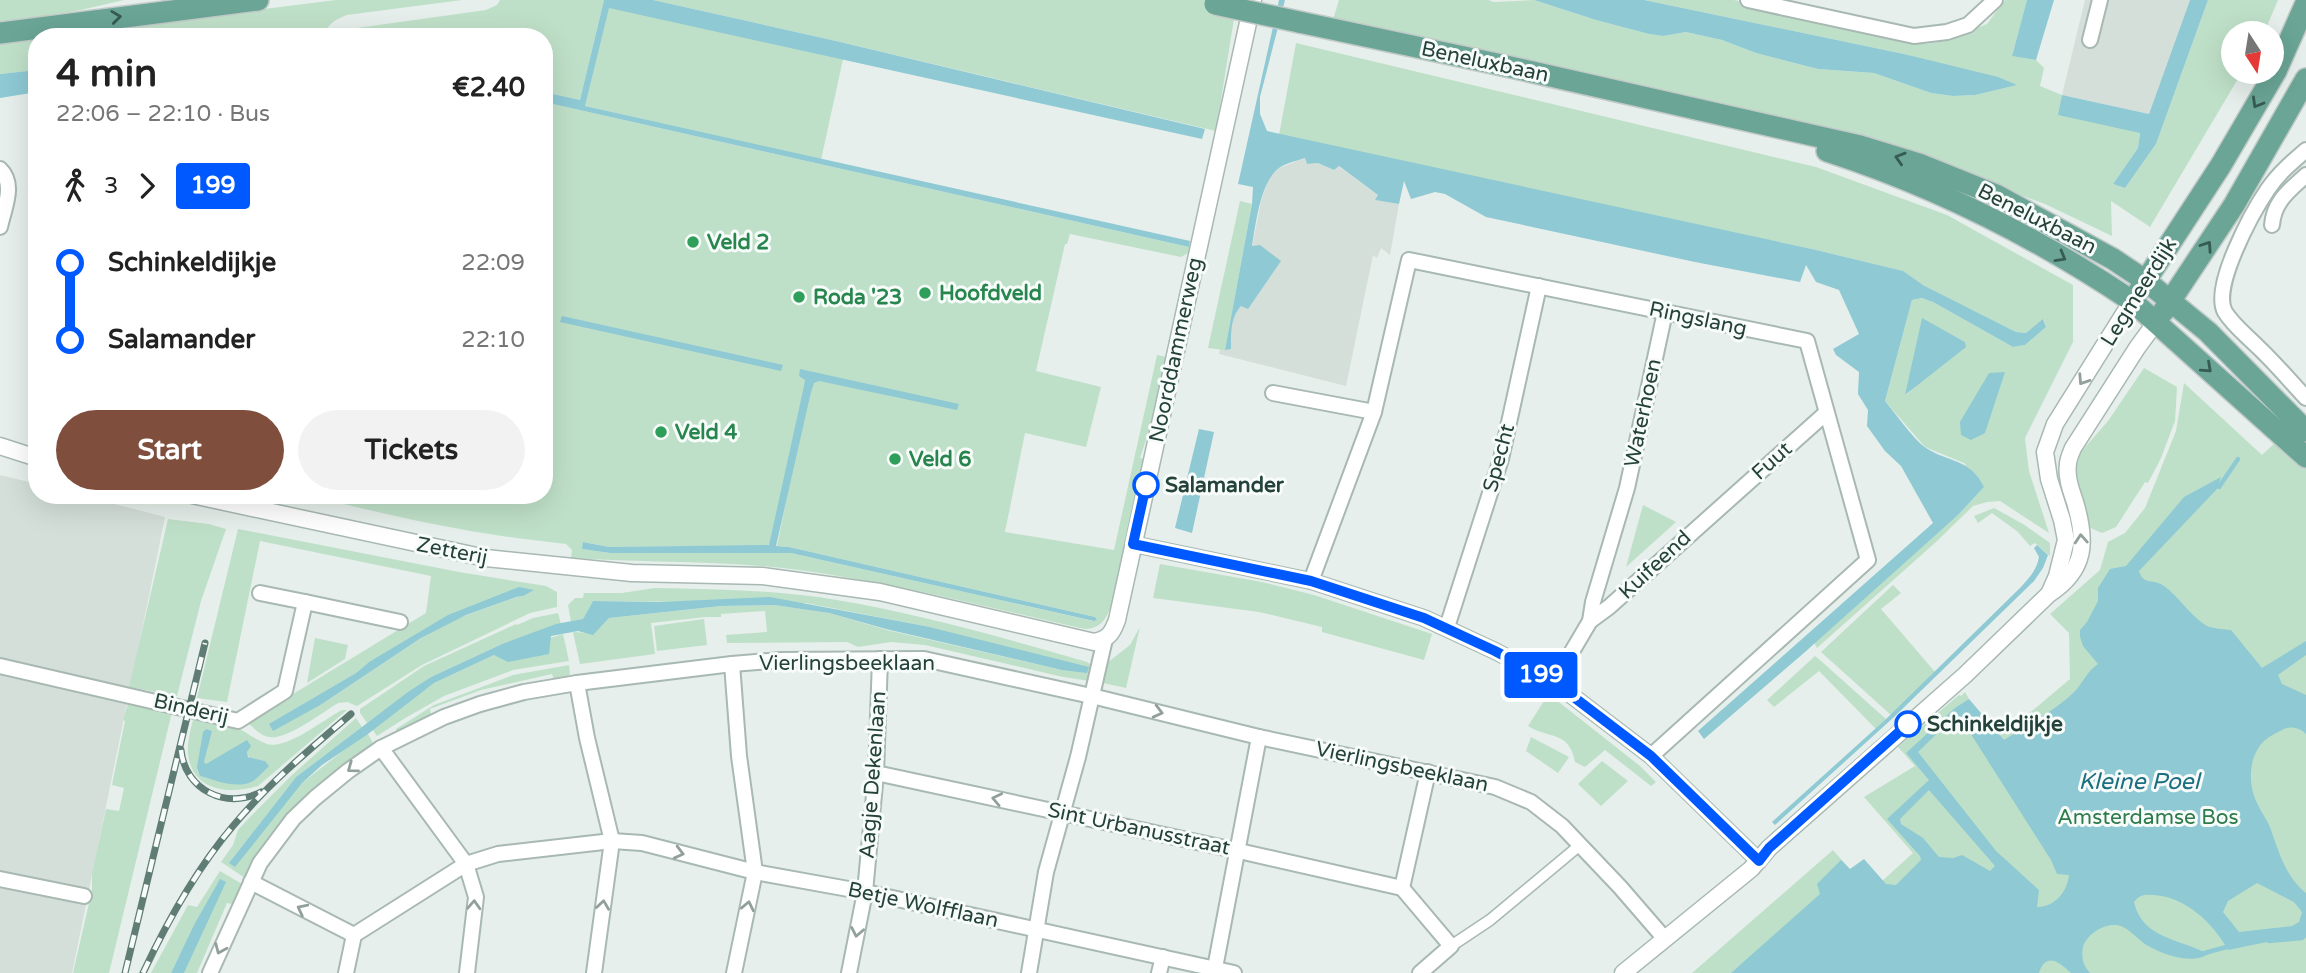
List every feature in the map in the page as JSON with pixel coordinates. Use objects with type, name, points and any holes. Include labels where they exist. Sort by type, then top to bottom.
[{"type":"main road","points":[[39,28],[258,0]]},
{"type":"main road","name":"Beneluxbaan","points":[[1207,2],[1860,146],[1919,164],[1996,195],[2146,281],[2171,301]]},
{"type":"main road","name":"Legmeerdijk","points":[[2132,301],[2221,165],[2276,71],[2306,3]]},
{"type":"main road","points":[[0,33],[28,29]]},
{"type":"main road","name":"Legmeerdijk","points":[[2156,322],[2239,198],[2306,79]]},
{"type":"main road","name":"Beneluxbaan","points":[[1771,127],[1793,140],[1894,174],[2002,223],[2100,280],[2132,301],[2156,322]]},
{"type":"main road","points":[[2171,301],[2210,334],[2306,430]]},
{"type":"main road","points":[[2156,322],[2306,457]]},
{"type":"street","name":"Noorddammerweg","points":[[1037,930],[1046,872],[1092,696],[1100,641],[1113,633],[1117,621],[1254,0]]},
{"type":"street","points":[[1748,0],[1794,5],[1914,36],[1947,32],[1968,25],[1995,0]]},
{"type":"street","points":[[2090,40],[2100,0]]},
{"type":"street","points":[[2306,150],[2287,166],[2269,187],[2257,207],[2227,268],[2221,292],[2223,309],[2234,323],[2306,398]]},
{"type":"street","points":[[0,169],[7,176],[9,186],[0,227]]},
{"type":"street","points":[[2272,225],[2273,212],[2282,198],[2306,175]]},
{"type":"street","name":"Ringslang","points":[[1311,581],[1374,412],[1409,260],[1807,341],[1868,560],[1651,756]]},
{"type":"street","name":"Specht","points":[[1447,627],[1501,459],[1539,286]]},
{"type":"street","name":"Legmeerdijk","points":[[2049,594],[2057,576],[2066,540],[2049,479],[2045,452],[2054,425],[2132,301]]},
{"type":"street","name":"Waterhoen","points":[[1619,513],[1627,488],[1665,312]]},
{"type":"street","name":"Legmeerdijk","points":[[1623,973],[1759,861],[1769,848],[1965,675],[2049,594],[2071,577],[2082,552],[2079,516],[2067,465],[2073,448],[2156,322]]},
{"type":"street","points":[[1273,393],[1374,412]]},
{"type":"street","name":"Fuut","points":[[1719,508],[1826,413]]},
{"type":"street","points":[[0,446],[28,456]]},
{"type":"street","points":[[0,454],[28,458]]},
{"type":"street","name":"Zetterij","points":[[234,504],[486,558],[610,571],[762,576],[857,587],[1100,641]]},
{"type":"street","name":"Kuifeend","points":[[1554,682],[1591,621],[1719,508]]},
{"type":"street","name":"Kuifeend","points":[[1591,621],[1593,602],[1619,513]]},
{"type":"street","points":[[1133,544],[1311,581],[1447,627],[1554,682],[1651,756],[1759,861]]},
{"type":"street","points":[[260,593],[400,622]]},
{"type":"street","name":"Binderij","points":[[0,666],[238,720],[285,691],[305,602]]},
{"type":"street","name":"Aagje Dekenlaan","points":[[849,973],[865,892],[876,773],[880,659]]},
{"type":"street","name":"Vierlingsbeeklaan","points":[[210,973],[260,863],[293,819],[332,784],[381,748],[444,717],[524,692],[577,683],[781,660],[924,659],[1259,737],[1495,788],[1531,802],[1562,826],[1646,915],[1665,939]]},
{"type":"street","points":[[732,664],[739,756],[755,872],[734,973]]},
{"type":"street","points":[[577,683],[587,738],[612,841],[594,973]]},
{"type":"street","points":[[1215,968],[1259,737]]},
{"type":"street","points":[[381,748],[466,864],[476,897],[467,973]]},
{"type":"street","points":[[1428,772],[1402,888],[1451,946]]},
{"type":"street","name":"Sint Urbanusstraat","points":[[876,773],[1239,850],[1402,888]]},
{"type":"street","name":"Betje Wolfflaan","points":[[354,935],[466,864],[498,854],[612,841],[642,843],[755,872],[865,892],[1234,973]]},
{"type":"street","points":[[1420,973],[1451,946],[1490,920],[1580,845]]},
{"type":"street","points":[[0,878],[84,896]]},
{"type":"street","points":[[251,882],[354,935],[346,973]]},
{"type":"street","points":[[1029,973],[1037,930]]},
{"type":"street","points":[[1159,973],[1163,957]]},
{"type":"shaded area","points":[[2085,0],[2190,0],[2149,114],[2062,95]]},
{"type":"shaded area","points":[[1305,158],[1307,164],[1318,163],[1334,170],[1338,166],[1378,195],[1376,200],[1399,204],[1390,255],[1381,248],[1377,258],[1373,255],[1346,386],[1219,354],[1220,349],[1231,349],[1231,328],[1235,312],[1241,305],[1261,201],[1269,177],[1279,168]]},
{"type":"shaded area","points":[[0,475],[28,482],[28,504],[115,504],[165,517],[72,973],[0,973]]},
{"type":"green space","points":[[0,0],[124,0],[0,23]]},
{"type":"green space","points":[[336,0],[462,0],[347,15],[328,28],[114,28]]},
{"type":"green space","points":[[500,0],[604,0],[580,100],[553,94],[553,28],[357,28],[486,10],[497,5]]},
{"type":"green space","points":[[653,0],[1237,0],[1216,131]]},
{"type":"green space","points":[[1339,0],[1534,0],[1649,34],[1663,36],[1686,32],[1818,69],[1874,73],[1931,93],[1953,96],[1975,95],[2016,85],[1904,54],[1644,0],[1734,0],[1926,44],[1945,41],[1987,24],[2005,0],[2027,0],[2012,56],[2036,60],[2044,68],[2040,86],[2062,95],[2059,115],[2140,132],[2138,148],[2113,184],[2125,188],[2156,144],[2208,0],[2278,0],[2269,21],[2221,21],[2221,84],[2235,84],[2150,227],[2111,201],[2112,236],[2045,204],[1879,143],[1332,23]]},
{"type":"green space","points":[[608,7],[843,59],[821,160],[585,106]]},
{"type":"green space","points":[[28,39],[28,71],[0,74],[0,43]]},
{"type":"green space","points":[[1296,43],[1816,167],[1947,215],[2073,285],[2073,342],[2025,438],[2029,471],[2049,533],[2000,501],[1973,506],[1817,648],[1814,642],[1958,515],[1984,487],[1964,463],[1925,447],[1885,401],[1912,300],[1923,298],[1933,302],[2013,347],[2025,345],[2046,327],[2044,320],[2026,333],[2016,332],[1923,285],[1902,271],[1812,249],[1279,135]],"holes":[[[1922,319],[1965,342],[1906,395]]]},
{"type":"green space","name":"Roda '23","points":[[553,104],[1189,247],[1188,253],[1181,257],[1070,234],[1065,244],[1036,371],[1101,387],[1086,447],[1025,433],[1005,532],[1114,550],[1157,355],[1171,358],[1154,438],[1147,437],[1140,458],[1148,460],[1114,597],[1105,619],[1092,628],[1085,629],[907,589],[799,570],[571,558],[572,550],[566,544],[500,536],[344,504],[553,504]],"holes":[[[782,490],[788,492],[777,546],[1095,617],[1097,620],[791,553],[610,553],[582,549],[584,542],[609,547],[766,546],[770,544]]]},
{"type":"green space","points":[[1240,201],[1252,204],[1225,350],[1208,348]]},
{"type":"green space","points":[[2144,368],[2177,387],[2175,421],[2148,483],[2145,482],[2116,527],[2102,533],[2088,527],[2074,480],[2080,453],[2108,421]]},
{"type":"green space","name":"Amsterdamse Bos","points":[[2184,383],[2262,455],[2279,439],[2306,454],[2306,973],[1692,973],[1833,850],[1870,892],[1913,853],[1864,797],[1915,766],[1898,747],[1959,695],[1965,692],[1969,699],[1966,702],[1997,729],[2032,711],[2070,679],[2069,633],[2050,614],[2100,570],[2108,542],[2125,533],[2145,508],[2176,431]]},
{"type":"green space","points":[[1643,505],[1676,522],[1626,567]]},
{"type":"green space","points":[[1994,508],[2050,543],[2050,556],[2035,543],[2030,546],[2018,532],[1992,513],[1978,523],[1974,516]]},
{"type":"green space","points":[[168,519],[226,529],[201,601],[177,696],[129,687]]},
{"type":"green space","points":[[238,529],[546,586],[557,592],[557,607],[530,613],[422,665],[357,706],[347,702],[338,703],[295,730],[270,737],[260,733],[247,722],[426,613],[431,576],[260,541],[227,702],[197,698]],"holes":[[[519,587],[523,596],[453,620]],[[453,620],[421,638],[322,704],[270,724],[356,673],[369,662]]]},
{"type":"green space","points":[[1160,564],[1262,582],[1314,595],[1432,634],[1424,660],[1322,632],[1322,627],[1259,612],[1153,598]]},
{"type":"green space","points":[[1893,585],[1901,593],[1881,609],[1935,672],[1891,715],[1821,652]]},
{"type":"green space","points":[[655,588],[791,594],[900,612],[1087,662],[1092,665],[1090,681],[925,645],[891,642],[858,647],[847,642],[727,643],[726,635],[767,632],[765,611],[651,623],[655,654],[580,664],[573,632],[593,634],[609,618],[721,606],[774,605],[829,613],[887,630],[1062,670],[925,626],[806,603],[593,601],[583,619],[571,622],[568,605],[575,598],[583,598],[584,593],[622,593]]},
{"type":"green space","points":[[558,613],[561,624],[502,644],[431,677],[367,723],[360,713],[360,709],[424,666],[516,624]]},
{"type":"green space","points":[[704,619],[707,645],[657,651],[654,626]]},
{"type":"green space","points":[[1140,627],[1126,688],[1103,683],[1107,663],[1130,645]]},
{"type":"green space","points":[[563,634],[569,661],[513,670],[444,696],[377,736],[372,729],[434,683],[494,655]]},
{"type":"green space","points":[[315,638],[348,645],[345,659],[307,683]]},
{"type":"green space","points":[[1815,656],[1886,719],[1876,729],[1819,671],[1774,707],[1767,700]]},
{"type":"green space","points":[[569,665],[570,674],[566,678],[554,680],[552,674],[481,690],[430,709],[431,715],[397,731],[396,729],[434,705],[513,675]]},
{"type":"green space","points":[[1555,699],[1640,766],[1656,782],[1651,786],[1605,750],[1585,767],[1575,762],[1572,752],[1563,740],[1528,726],[1544,701]]},
{"type":"green space","points":[[128,704],[172,712],[109,973],[73,973],[92,890],[92,873],[106,809],[119,811],[124,788],[112,785]]},
{"type":"green space","points":[[342,710],[347,710],[258,786],[224,790],[204,783],[191,766],[188,745],[194,716],[222,722],[221,729],[226,729],[228,724],[262,742],[275,745],[305,733]],"holes":[[[211,731],[204,762],[206,764],[248,749],[250,758],[265,761],[235,784],[200,776]]]},
{"type":"green space","points":[[356,718],[362,727],[296,777],[229,863],[302,783],[362,736],[368,734],[374,745],[355,757],[302,803],[245,878],[221,862],[233,845],[238,830],[249,818]]},
{"type":"green space","points":[[1531,737],[1569,757],[1558,773],[1526,751]]},
{"type":"green space","points":[[1602,761],[1628,781],[1601,806],[1578,784]]},
{"type":"green space","points":[[220,871],[242,884],[232,904],[227,903],[197,973],[184,973],[225,882],[171,973],[151,973],[188,905],[197,907]]},
{"type":"water","points":[[604,0],[653,0],[1205,129],[1202,139],[609,8],[585,106],[1190,241],[1189,247],[553,104],[553,94],[580,100]]},
{"type":"water","points":[[1279,0],[1285,0],[1260,97],[1260,114],[1267,131],[1903,271],[1923,285],[2016,332],[2026,333],[2043,319],[2046,327],[2025,345],[2013,347],[1933,302],[1922,298],[1912,300],[1885,401],[1921,444],[1966,466],[1984,487],[1958,515],[1704,739],[1698,731],[1933,523],[1901,466],[1885,451],[1867,426],[1868,410],[1858,394],[1859,372],[1836,355],[1833,349],[1859,334],[1839,290],[1816,282],[1806,265],[1800,282],[1695,262],[1486,217],[1445,194],[1435,192],[1411,199],[1404,181],[1399,204],[1375,200],[1378,195],[1339,166],[1334,170],[1318,163],[1307,164],[1305,158],[1279,168],[1267,183],[1252,246],[1260,245],[1281,261],[1248,309],[1241,306],[1237,311],[1232,326],[1231,349],[1225,350],[1252,204],[1253,187],[1238,184]]},
{"type":"water","points":[[1534,0],[1644,0],[1904,54],[1998,77],[2017,85],[1975,95],[1931,93],[1874,73],[1818,69],[1686,32],[1663,36],[1649,34]]},
{"type":"water","points":[[2027,0],[2054,0],[2036,60],[2012,56]]},
{"type":"water","points":[[2190,0],[2208,0],[2156,144],[2125,188],[2113,184],[2138,148],[2140,133],[2058,115],[2062,95],[2149,114]]},
{"type":"water","points":[[28,71],[28,93],[0,98],[0,74]]},
{"type":"water","points":[[562,316],[783,365],[781,371],[560,322]]},
{"type":"water","points":[[1922,318],[1965,342],[1966,347],[1905,395]]},
{"type":"water","points":[[800,369],[959,404],[957,410],[819,381],[814,383],[776,546],[1095,617],[1097,620],[791,553],[610,553],[582,549],[583,542],[609,547],[769,545],[804,386],[805,380],[799,376]]},
{"type":"water","points":[[2005,372],[1985,433],[1971,440],[1961,435],[1960,422],[1989,373]]},
{"type":"water","points":[[1199,429],[1214,432],[1192,533],[1175,528]]},
{"type":"water","name":"Kleine Poel","points":[[2221,477],[2217,489],[2139,571],[2143,579],[2164,586],[2207,626],[2231,630],[2262,668],[2306,641],[2306,655],[2278,675],[2282,684],[2306,695],[2306,734],[2292,727],[2285,728],[2265,740],[2254,756],[2251,780],[2254,796],[2284,863],[2293,880],[2306,893],[2306,935],[2228,950],[2215,930],[2188,906],[2166,897],[2148,895],[2140,896],[2134,902],[2145,924],[2164,936],[2208,954],[2195,959],[2171,956],[2146,945],[2123,927],[2111,925],[2099,929],[2085,942],[2082,958],[2090,973],[2071,973],[2058,963],[2049,961],[2045,962],[2039,973],[1731,973],[1820,894],[1817,884],[1841,860],[1850,869],[1864,859],[1886,884],[1896,885],[1921,860],[1887,819],[1929,780],[1906,753],[1955,708],[1969,699],[2004,740],[2070,696],[2098,664],[2083,646],[2080,630],[2098,601],[2098,588],[2110,569],[2126,566],[2184,497]],"holes":[[[1955,716],[1960,717],[2051,860],[2057,874],[2069,875],[2063,893],[2055,901],[2037,907],[2039,890],[1996,851],[1918,752]],[[1929,790],[1995,866],[1990,871],[1962,855],[1953,858],[1939,857],[1923,838],[1901,824],[1900,819]],[[2257,883],[2294,902],[2302,912],[2299,922],[2292,926],[2239,932],[2223,912],[2228,901]]]},
{"type":"water","points":[[2037,545],[2048,555],[2034,581],[1894,717],[1775,825],[1772,822],[1885,720],[2021,587],[2036,566],[2039,557],[2034,548]]},
{"type":"water","points":[[519,587],[534,590],[466,615],[421,638],[322,704],[273,731],[269,724],[448,615]]},
{"type":"water","points":[[770,597],[925,626],[1089,667],[1087,673],[1062,670],[829,613],[774,605],[721,606],[609,618],[593,635],[578,631],[551,636],[549,654],[508,662],[494,655],[434,683],[368,734],[322,765],[302,783],[235,867],[229,863],[296,777],[431,677],[502,644],[556,624],[583,619],[593,601],[659,602]]},
{"type":"water","points":[[206,729],[212,731],[204,762],[206,764],[247,740],[251,746],[247,752],[248,757],[265,761],[269,766],[256,779],[239,785],[200,776],[197,767],[203,732]]},
{"type":"water","points":[[220,879],[226,882],[184,973],[171,973],[194,925]]},
{"type":"waterway","points":[[2219,487],[2238,459]]},
{"type":"waterway","points":[[2269,941],[2302,938],[2306,934]]},
{"type":"waterway","points":[[2201,954],[2230,946]]},
{"type":"railway","points":[[125,973],[205,643]]},
{"type":"railway","points":[[143,973],[184,896],[220,842],[275,781],[351,714]]},
{"type":"railway","points":[[181,750],[190,776],[209,793],[234,799],[261,792]]},
{"type":"bus line","name":"199","points":[[1146,485],[1133,544],[1311,581],[1424,618],[1495,651],[1554,682],[1651,756],[1759,861],[1769,848],[1908,724]]},
{"type":"place","name":"Veld 2","points":[[693,242]]},
{"type":"place","name":"Hoofdveld","points":[[925,293]]},
{"type":"place","name":"Roda '23","points":[[799,297]]},
{"type":"place","name":"Veld 4","points":[[661,432]]},
{"type":"place","name":"Veld 6","points":[[895,459]]},
{"type":"place","name":"Salamander","points":[[1146,485]]},
{"type":"place","name":"Schinkeldijkje","points":[[1908,724]]}]
